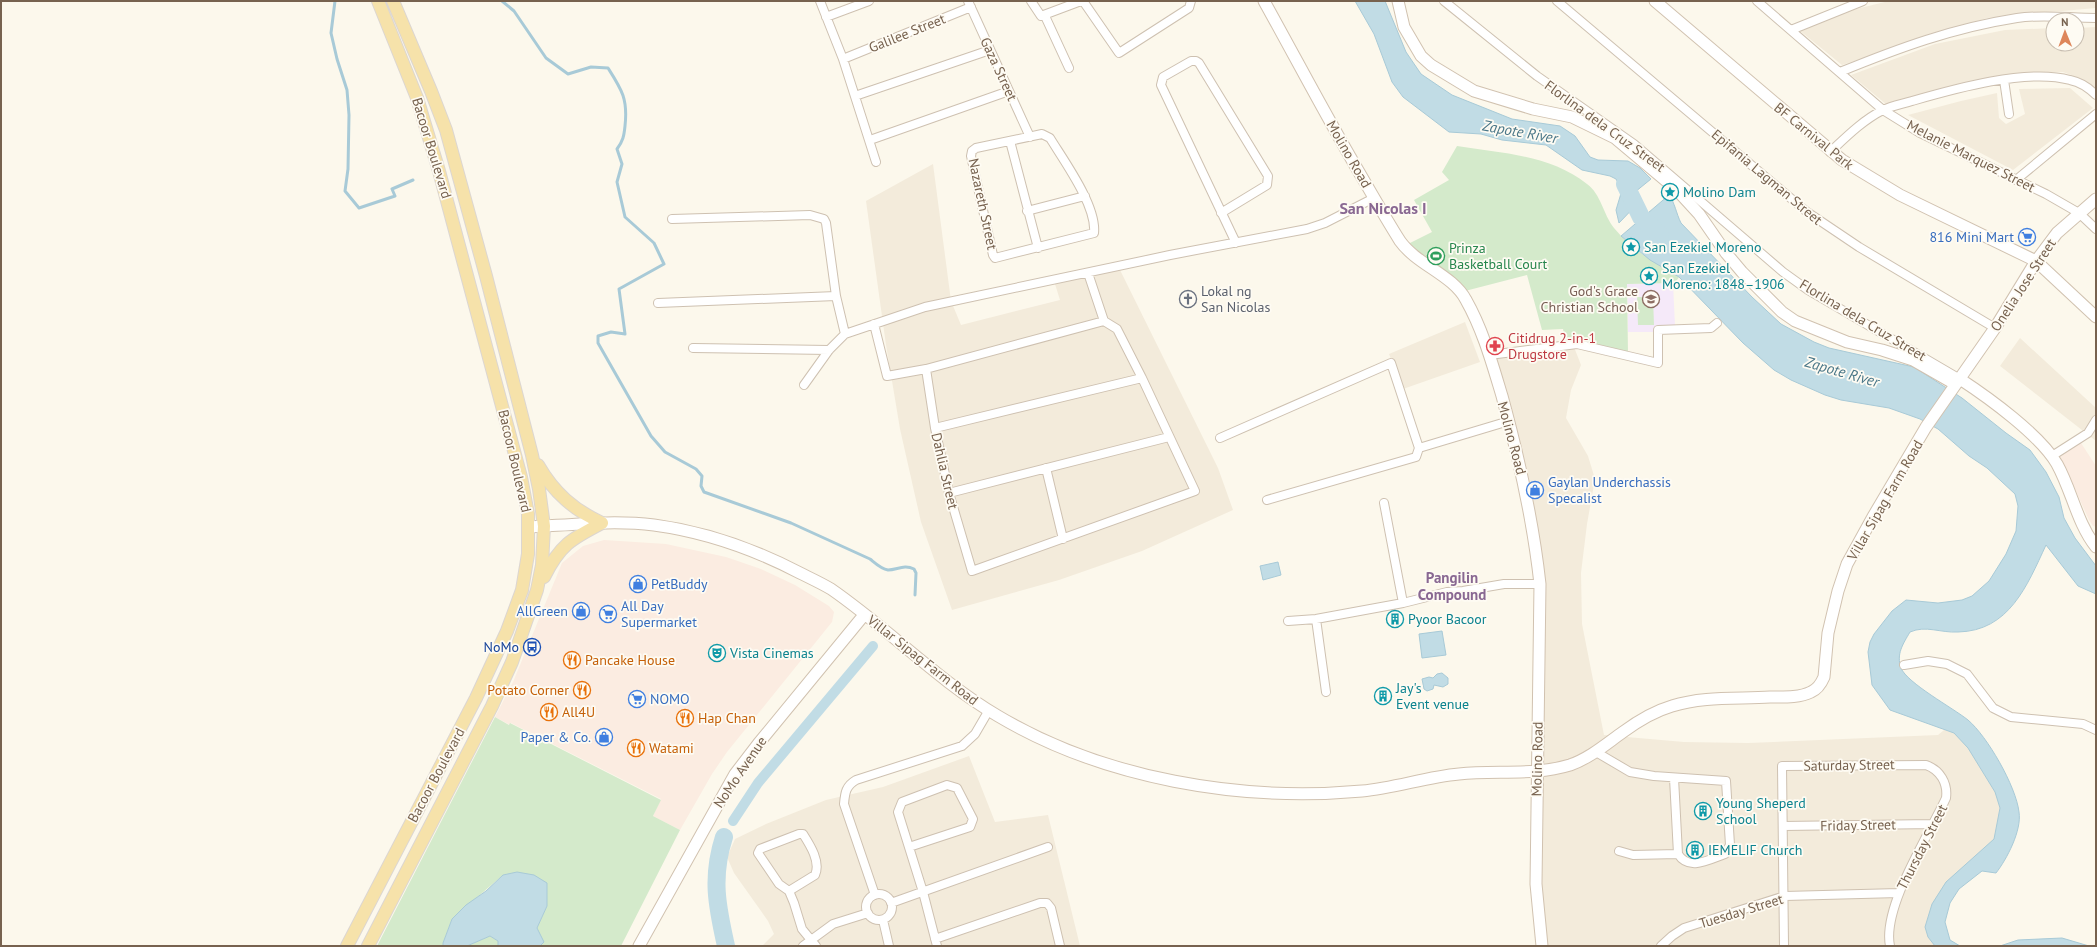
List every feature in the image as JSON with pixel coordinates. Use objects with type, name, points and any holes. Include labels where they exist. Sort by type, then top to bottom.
[{"type":"main road","name":"Bacoor Boulevard","points":[[347,946],[476,698],[507,631],[526,575],[528,527],[521,477],[457,232],[417,98],[378,1]]},
{"type":"main road","name":"Bacoor Boulevard","points":[[368,946],[492,706],[520,644],[537,590],[542,565],[544,526],[539,489],[532,455],[486,276],[446,130],[393,1]]},
{"type":"main road","name":"Molino Road","points":[[1264,1],[1374,198],[1406,248],[1418,259],[1454,285],[1464,295],[1479,327],[1489,355],[1509,422],[1531,515],[1540,584],[1536,884],[1542,946]]},
{"type":"main road","points":[[1398,1],[1406,32],[1421,56],[1431,65],[1474,91],[1494,98],[1572,117],[1615,138],[1677,190],[1699,214],[1726,253],[1768,299],[1795,321],[1840,340],[1908,358],[1955,385]]},
{"type":"main road","name":"BF Carnival Park","points":[[1655,1],[1830,152],[1862,174],[1900,195],[2036,261],[2096,317]]},
{"type":"main road","name":"Onelia Jose Street","points":[[1955,385],[1994,328],[2036,261],[2057,234],[2096,199]]},
{"type":"main road","name":"Villar Sipag Farm Road","points":[[528,527],[602,523],[653,525],[742,546],[766,555],[828,587],[928,668],[989,710],[1027,732],[1100,762],[1133,773],[1225,788],[1292,793],[1358,792],[1389,788],[1447,775],[1537,771],[1574,764],[1596,752],[1623,731],[1655,712],[1686,702],[1693,700],[1795,696],[1815,690],[1822,683],[1824,677],[1828,633],[1838,591],[1847,564],[1926,427],[1955,385]]},
{"type":"main road","name":"Florlina dela Cruz Street","points":[[1955,385],[2026,430],[2041,443],[2052,456],[2064,480],[2087,535],[2096,547]]},
{"type":"main road","points":[[532,455],[544,477],[564,500],[583,514],[602,523]]},
{"type":"main road","points":[[537,590],[552,560],[560,550],[573,538],[602,523]]},
{"type":"main road","name":"NoMo Avenue","points":[[639,946],[735,774],[864,615]]},
{"type":"street","points":[[820,1],[843,59],[876,162]]},
{"type":"street","points":[[826,17],[870,1]]},
{"type":"street","points":[[1031,1],[1041,16],[1046,16],[1082,1],[1119,53],[1189,8],[1191,1]]},
{"type":"street","name":"Florlina dela Cruz Street","points":[[1444,1],[1537,76],[1634,144],[1783,272],[1808,290],[1955,385]]},
{"type":"street","name":"Epifania Lagman Street","points":[[1557,1],[1807,212],[1859,248],[1994,328]]},
{"type":"street","name":"Melanie Marquez Street","points":[[1757,1],[1883,110],[1920,133],[2079,213],[2096,229]]},
{"type":"street","points":[[1791,30],[1863,1]]},
{"type":"street","name":"Gaza Street","points":[[969,4],[1030,137]]},
{"type":"street","name":"Galilee Street","points":[[843,59],[969,4]]},
{"type":"street","points":[[1046,16],[1069,68]]},
{"type":"street","points":[[1840,72],[1936,35],[1988,24],[2018,18],[2033,17],[2096,18]]},
{"type":"street","points":[[855,96],[990,50]]},
{"type":"street","points":[[1221,213],[1267,185],[1268,176],[1199,63],[1196,61],[1191,61],[1163,77],[1161,85],[1221,213],[1236,243]]},
{"type":"street","points":[[1830,152],[1855,128],[1883,110],[1937,94],[2004,80],[2050,77],[2071,80],[2088,88],[2096,95]]},
{"type":"street","points":[[2004,80],[2009,114]]},
{"type":"street","points":[[870,140],[1009,91]]},
{"type":"street","points":[[2016,180],[2096,114]]},
{"type":"street","points":[[1042,134],[1050,138],[1085,196],[1090,209],[1094,232],[1038,248],[1010,141],[1030,137],[1042,134]]},
{"type":"street","name":"Nazareth Street","points":[[1010,141],[976,148],[972,151],[971,156],[993,255],[995,258],[1038,248]]},
{"type":"street","points":[[1028,211],[1085,196]]},
{"type":"street","points":[[804,385],[829,350],[845,334],[925,307],[1170,255],[1236,243],[1325,223],[1374,198]]},
{"type":"street","points":[[672,219],[818,216],[824,219],[826,223],[836,296],[845,334]]},
{"type":"street","points":[[1046,468],[1062,539],[1194,491],[1142,378],[1116,329],[1104,321],[1088,273]]},
{"type":"street","points":[[658,303],[836,296]]},
{"type":"street","points":[[874,324],[887,376],[926,369],[1104,321]]},
{"type":"street","points":[[1489,355],[1577,344],[1658,363],[1658,330],[1711,328],[1717,323]]},
{"type":"street","points":[[693,348],[829,350]]},
{"type":"street","points":[[1220,438],[1391,363],[1419,448],[1416,457],[1267,500]]},
{"type":"street","name":"Dahlia Street","points":[[926,369],[935,428],[949,494],[972,571],[1062,539]]},
{"type":"street","points":[[935,428],[1142,378]]},
{"type":"street","points":[[2052,456],[2088,433],[2096,420]]},
{"type":"street","points":[[1419,448],[1509,422]]},
{"type":"street","points":[[949,494],[1169,437]]},
{"type":"street","points":[[1384,503],[1404,603]]},
{"type":"street","points":[[1288,621],[1316,619],[1404,603],[1447,592],[1463,591],[1504,584],[1540,584]]},
{"type":"street","points":[[1316,619],[1326,692]]},
{"type":"street","points":[[1904,665],[1928,661],[1947,664],[1967,674],[1993,708],[2011,717],[2083,724],[2096,730]]},
{"type":"street","points":[[875,895],[844,804],[845,792],[849,785],[856,780],[962,746],[975,734],[989,710]]},
{"type":"street","points":[[1596,752],[1630,772],[1674,778],[1726,781],[1730,845],[1725,854],[1695,864],[1687,863],[1678,854],[1674,778]]},
{"type":"street","name":"Saturday Street","points":[[1783,826],[1782,766],[1917,764]]},
{"type":"street","name":"Thursday Street","points":[[1890,946],[1890,924],[1899,893],[1946,798],[1946,787],[1935,768],[1917,764]]},
{"type":"street","points":[[909,847],[970,827],[973,819],[957,788],[947,785],[902,802],[898,806],[898,817],[923,892],[936,943],[1040,903],[1047,903],[1051,908],[1060,946]]},
{"type":"street","name":"Friday Street","points":[[1783,826],[1934,824]]},
{"type":"street","points":[[1783,826],[1785,896],[1784,946]]},
{"type":"street","points":[[789,891],[815,875],[817,871],[814,855],[803,834],[799,834],[760,849],[758,853],[779,884],[789,891],[802,929],[814,943]]},
{"type":"street","points":[[891,903],[1048,847]]},
{"type":"street","points":[[1619,851],[1633,855],[1678,854]]},
{"type":"street","name":"Tuesday Street","points":[[1661,946],[1684,928],[1785,896],[1899,893]]},
{"type":"street","points":[[875,895],[886,896],[891,903],[891,913],[883,920],[874,919],[868,913],[866,905],[875,895]]},
{"type":"street","points":[[803,946],[814,943],[833,924],[868,913]]},
{"type":"street","points":[[883,920],[889,946]]},
{"type":"shaded area","points":[[1889,1],[2096,1],[2096,8],[1987,18],[1842,65],[1799,30],[1856,9]]},
{"type":"shaded area","points":[[2096,27],[2096,90],[2084,80],[2063,72],[2014,74],[1887,105],[1851,75],[1935,44],[2005,30],[2045,28],[2045,52],[2085,52],[2085,28]]},
{"type":"shaded area","points":[[2070,88],[2093,108],[2013,170],[1908,115],[1997,93],[1999,118],[2006,124],[2025,114],[2019,89]]},
{"type":"shaded area","points":[[933,164],[951,301],[961,325],[1060,300],[1055,284],[1120,270],[1218,468],[1233,510],[1142,551],[1059,580],[952,610],[921,522],[900,429],[886,345],[866,201]]},
{"type":"shaded area","name":"God's Grace Christian School","points":[[1673,283],[1675,326],[1655,327],[1656,332],[1628,332],[1627,284]]},
{"type":"shaded area","points":[[1465,322],[1480,362],[1403,389],[1389,354]]},
{"type":"shaded area","points":[[2020,338],[2096,408],[2096,441],[2000,366]]},
{"type":"shaded area","points":[[1574,347],[1581,365],[1571,390],[1566,418],[1588,456],[1595,479],[1587,524],[1581,573],[1582,624],[1604,735],[1684,742],[1748,743],[1938,735],[1955,721],[1991,758],[2009,824],[1955,883],[1940,914],[1950,946],[1542,946],[1540,584],[1491,358]]},
{"type":"shaded area","points":[[2081,443],[2096,466],[2096,527],[2093,526],[2089,520],[2059,454]]},
{"type":"shaded area","name":"NOMO","points":[[604,540],[666,544],[726,557],[761,569],[795,585],[829,606],[834,612],[832,622],[727,752],[712,774],[680,830],[653,816],[661,799],[511,723],[510,725],[495,717],[513,682],[562,563],[583,546]]},
{"type":"shaded area","points":[[969,756],[995,822],[1048,815],[1080,946],[762,946],[774,934],[768,921],[734,873],[727,857],[735,839],[766,824],[826,800],[883,787]]},
{"type":"green space","points":[[1457,146],[1508,153],[1542,161],[1573,174],[1592,188],[1596,193],[1610,222],[1628,243],[1679,277],[1675,283],[1627,284],[1628,353],[1566,343],[1563,329],[1542,330],[1527,275],[1465,291],[1408,244],[1432,232],[1414,200],[1449,180],[1442,172]]},
{"type":"green space","points":[[1637,297],[1653,297],[1654,325],[1638,325]]},
{"type":"green space","points":[[495,717],[509,725],[510,723],[661,800],[653,816],[680,830],[621,946],[540,946],[543,942],[537,928],[547,906],[503,875],[452,919],[443,946],[377,946]]},
{"type":"green space","points":[[490,936],[498,941],[498,946],[467,946]]},
{"type":"water","points":[[1355,1],[1385,1],[1406,52],[1421,74],[1452,95],[1512,119],[1560,126],[1575,136],[1590,157],[1598,160],[1628,161],[1640,168],[1651,179],[1635,192],[1641,200],[1619,223],[1616,210],[1622,190],[1616,179],[1610,176],[1582,170],[1546,145],[1502,140],[1481,134],[1449,132],[1403,97],[1392,82],[1374,34]]},
{"type":"water","points":[[1669,195],[1673,201],[1681,223],[1752,297],[1781,324],[1814,342],[1829,348],[1914,367],[1962,398],[2030,450],[2046,472],[2059,497],[2064,518],[2075,538],[2096,566],[2096,594],[2078,586],[2046,545],[2031,576],[2014,604],[1991,624],[1976,630],[1958,632],[1927,629],[1916,630],[1910,632],[1901,649],[1899,658],[1901,668],[1905,674],[1921,688],[1968,720],[1984,737],[2000,762],[2017,801],[2019,812],[2018,827],[2013,844],[2005,860],[1996,873],[1982,871],[1959,889],[1950,903],[1945,922],[1950,940],[1960,946],[1935,946],[1928,937],[1925,927],[1932,904],[1946,882],[1994,839],[2000,808],[1995,792],[1968,748],[1954,733],[1890,710],[1872,685],[1868,652],[1870,642],[1874,634],[1892,611],[1906,600],[1938,603],[1962,600],[1972,596],[1989,581],[2006,554],[2016,531],[2018,506],[2015,494],[1987,468],[1969,456],[1938,429],[1920,419],[1889,408],[1841,400],[1825,395],[1791,380],[1774,370],[1743,343],[1679,277],[1650,260],[1621,236]]},
{"type":"water","points":[[1278,562],[1281,575],[1263,580],[1260,566]]},
{"type":"water","points":[[1442,631],[1446,655],[1422,658],[1419,634]]},
{"type":"water","points":[[1442,673],[1448,678],[1448,684],[1443,687],[1434,685],[1433,689],[1427,691],[1424,689],[1422,679],[1429,677],[1433,678],[1437,674]]},
{"type":"water","points":[[517,872],[534,875],[547,883],[547,906],[537,928],[544,942],[540,946],[498,946],[498,941],[490,936],[467,946],[443,946],[452,919],[466,905],[486,891],[503,875]]},
{"type":"water","points":[[2062,938],[2089,946],[2000,946],[2018,940]]},
{"type":"waterway","points":[[335,1],[331,33],[337,59],[347,90],[349,115],[348,169],[345,191],[359,208],[395,196],[392,189],[413,180]]},
{"type":"waterway","points":[[502,1],[514,11],[546,58],[568,74],[591,67],[608,68],[623,95],[626,117],[624,136],[617,149],[622,164],[617,182],[625,217],[654,243],[664,264],[619,289],[625,334],[611,332],[598,336],[598,343],[651,436],[665,452],[696,469],[702,476],[701,486],[704,492],[791,523],[870,559],[878,566],[885,569],[891,570],[907,567],[914,569],[916,573],[915,595]]},
{"type":"waterway","name":"Zapote River","points":[[1625,184],[1641,217],[1660,235]]},
{"type":"waterway","points":[[733,821],[758,783],[873,646]]},
{"type":"waterway","points":[[724,837],[718,865],[717,892],[720,918],[726,946]]},
{"type":"place","name":"Molino Dam","points":[[1670,192]]},
{"type":"place","name":"816 Mini Mart","points":[[2027,237]]},
{"type":"place","name":"San Ezekiel Moreno","points":[[1631,247]]},
{"type":"place","name":"Prinza Basketball Court","points":[[1436,256]]},
{"type":"place","name":"San Ezekiel Moreno: 1848–1906","points":[[1649,276]]},
{"type":"place","name":"Lokal ng San Nicolas","points":[[1188,299]]},
{"type":"place","name":"God's Grace Christian School","points":[[1651,299]]},
{"type":"place","name":"Citidrug 2-in-1 Drugstore","points":[[1495,346]]},
{"type":"place","name":"Gaylan Underchassis Specalist","points":[[1535,490]]},
{"type":"place","name":"PetBuddy","points":[[638,584]]},
{"type":"place","name":"AllGreen","points":[[581,611]]},
{"type":"place","name":"All Day Supermarket","points":[[608,614]]},
{"type":"place","name":"Pyoor Bacoor","points":[[1395,619]]},
{"type":"place","name":"NoMo","points":[[532,647]]},
{"type":"place","name":"Vista Cinemas","points":[[717,653]]},
{"type":"place","name":"Pancake House","points":[[572,660]]},
{"type":"place","name":"Potato Corner","points":[[582,690]]},
{"type":"place","name":"Jay's Event venue","points":[[1383,696]]},
{"type":"place","name":"NOMO","points":[[637,699]]},
{"type":"place","name":"All4U","points":[[549,712]]},
{"type":"place","name":"Hap Chan","points":[[685,718]]},
{"type":"place","name":"Paper & Co.","points":[[604,737]]},
{"type":"place","name":"Watami","points":[[636,748]]},
{"type":"place","name":"Young Sheperd School","points":[[1703,811]]},
{"type":"place","name":"IEMELIF Church","points":[[1695,850]]},
{"type":"district","name":"San Nicolas I","points":[[1383,208]]},
{"type":"district","name":"Pangilin Compound","points":[[1452,586]]}]
